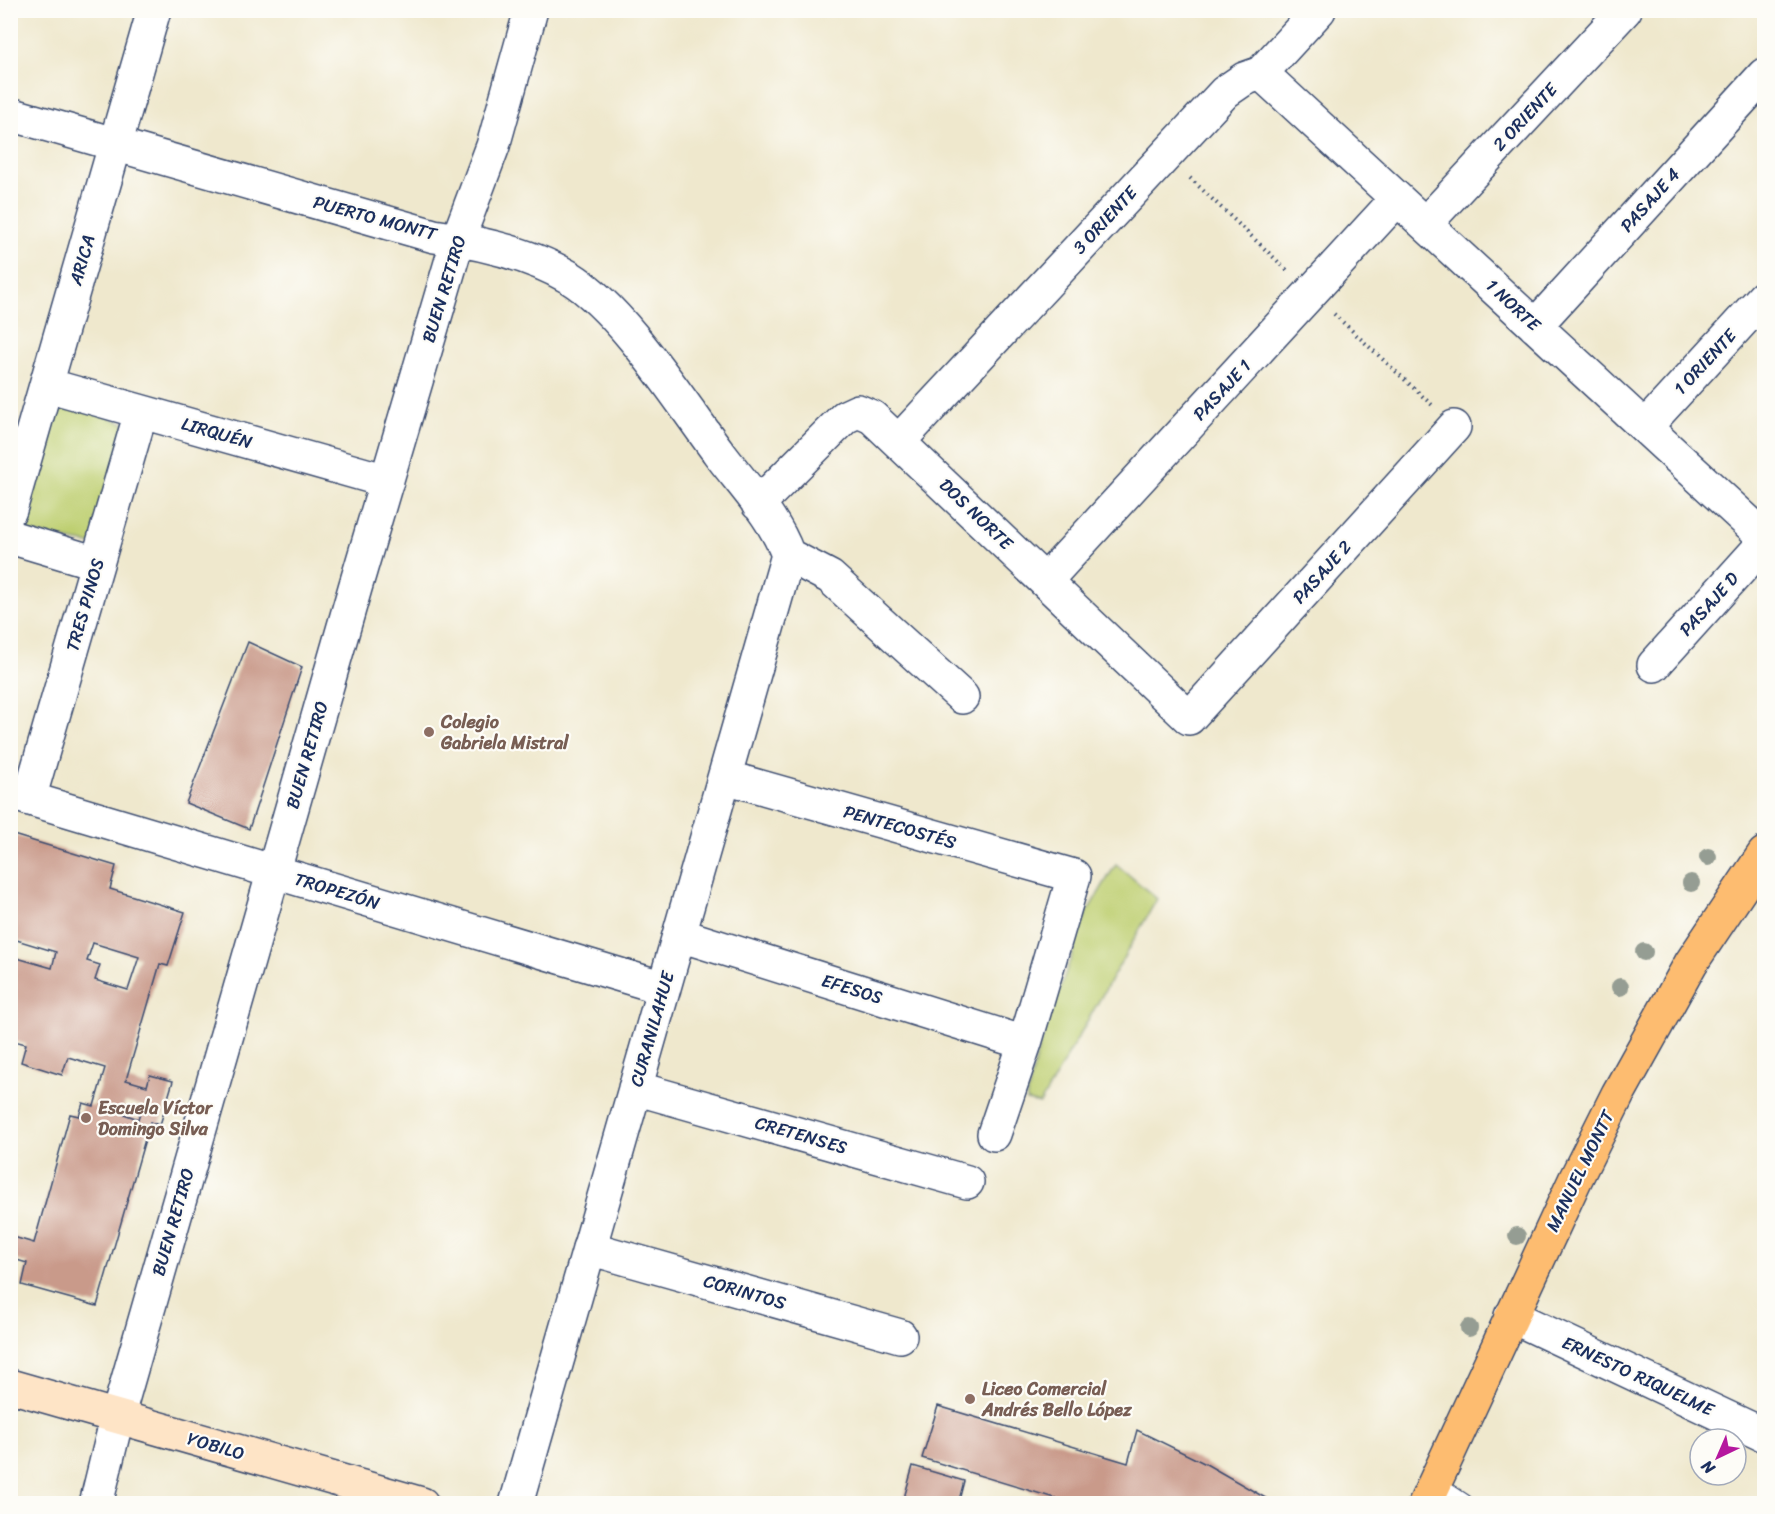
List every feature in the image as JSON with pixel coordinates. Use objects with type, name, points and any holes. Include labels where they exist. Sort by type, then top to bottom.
[{"type":"main road","name":"MANUEL MONTT","points":[[1429,1494],[1575,1180],[1649,1035],[1691,963],[1764,854]]},
{"type":"main road","name":"YOBILO","points":[[10,1386],[422,1503]]},
{"type":"street","name":"ARICA","points":[[10,510],[154,10]]},
{"type":"street","name":"BUEN RETIRO","points":[[96,1503],[117,1418],[273,872],[458,239],[493,146],[531,10]]},
{"type":"street","name":"3 ORIENTE","points":[[899,441],[1225,92],[1244,79],[1262,73],[1319,10]]},
{"type":"street","name":"2 ORIENTE","points":[[1425,224],[1624,10]]},
{"type":"street","name":"1 NORTE","points":[[1262,73],[1764,537]]},
{"type":"street","name":"PASAJE 4","points":[[1535,326],[1764,75]]},
{"type":"street","name":"PUERTO MONTT","points":[[10,114],[434,236],[458,239],[551,268],[570,278],[604,306],[622,325],[758,504],[779,535],[788,555]]},
{"type":"street","name":"PASAJE 1","points":[[1046,581],[1397,199]]},
{"type":"street","name":"1 ORIENTE","points":[[1645,427],[1764,297]]},
{"type":"street","name":"LIRQUÉN","points":[[46,385],[387,481]]},
{"type":"street","name":"DOS NORTE","points":[[758,504],[845,417],[858,411],[872,417],[1189,718]]},
{"type":"street","name":"TRES PINOS","points":[[20,796],[97,562],[141,412]]},
{"type":"street","name":"PASAJE 2","points":[[1189,718],[1454,427]]},
{"type":"street","points":[[10,537],[97,562]]},
{"type":"street","name":"PASAJE D","points":[[1654,665],[1764,543]]},
{"type":"street","points":[[788,555],[830,577],[962,698]]},
{"type":"street","name":"CURANILAHUE","points":[[516,1503],[788,555]]},
{"type":"street","name":"PENTECOSTÉS","points":[[725,777],[1074,876],[1025,1043]]},
{"type":"street","name":"TROPEZÓN","points":[[20,796],[664,988]]},
{"type":"street","name":"EFESOS","points":[[680,935],[1025,1043]]},
{"type":"street","points":[[994,1134],[1025,1043]]},
{"type":"street","name":"CRETENSES","points":[[635,1088],[967,1182]]},
{"type":"street","name":"CORINTOS","points":[[589,1248],[900,1336]]},
{"type":"street","name":"ERNESTO RIQUELME","points":[[1511,1316],[1764,1435]]},
{"type":"lane","points":[[1429,1494],[1463,1503]]},
{"type":"green space","points":[[59,397],[128,425],[94,545],[20,531],[14,520]]},
{"type":"green space","points":[[1116,864],[1157,899],[1040,1104],[1026,1101],[1037,1054],[1087,912]]},
{"type":"building","points":[[248,642],[302,667],[249,829],[186,803]]},
{"type":"building","points":[[10,834],[116,866],[110,889],[185,912],[168,966],[160,964],[126,1080],[147,1086],[150,1075],[173,1081],[160,1125],[150,1122],[97,1306],[22,1285],[27,1263],[10,1258],[10,1236],[34,1243],[70,1114],[79,1116],[83,1103],[94,1106],[105,1068],[68,1057],[62,1075],[21,1062],[26,1044],[10,1040],[10,956],[52,968],[56,952],[10,938]],"holes":[[[93,943],[139,957],[128,990],[95,980],[100,965],[87,961]],[[125,1102],[142,1106],[138,1119],[121,1113]]]},
{"type":"building","points":[[938,1406],[1128,1463],[1137,1430],[1206,1464],[1276,1504],[1074,1504],[922,1458]]},
{"type":"building","points":[[913,1466],[964,1481],[958,1504],[921,1504],[904,1498]]},
{"type":"place","name":"Colegio Gabriela Mistral","points":[[429,732]]},
{"type":"place","name":"Escuela Víctor Domingo Silva","points":[[86,1118]]},
{"type":"place","name":"Liceo Comercial Andrés Bello López","points":[[970,1399]]}]
